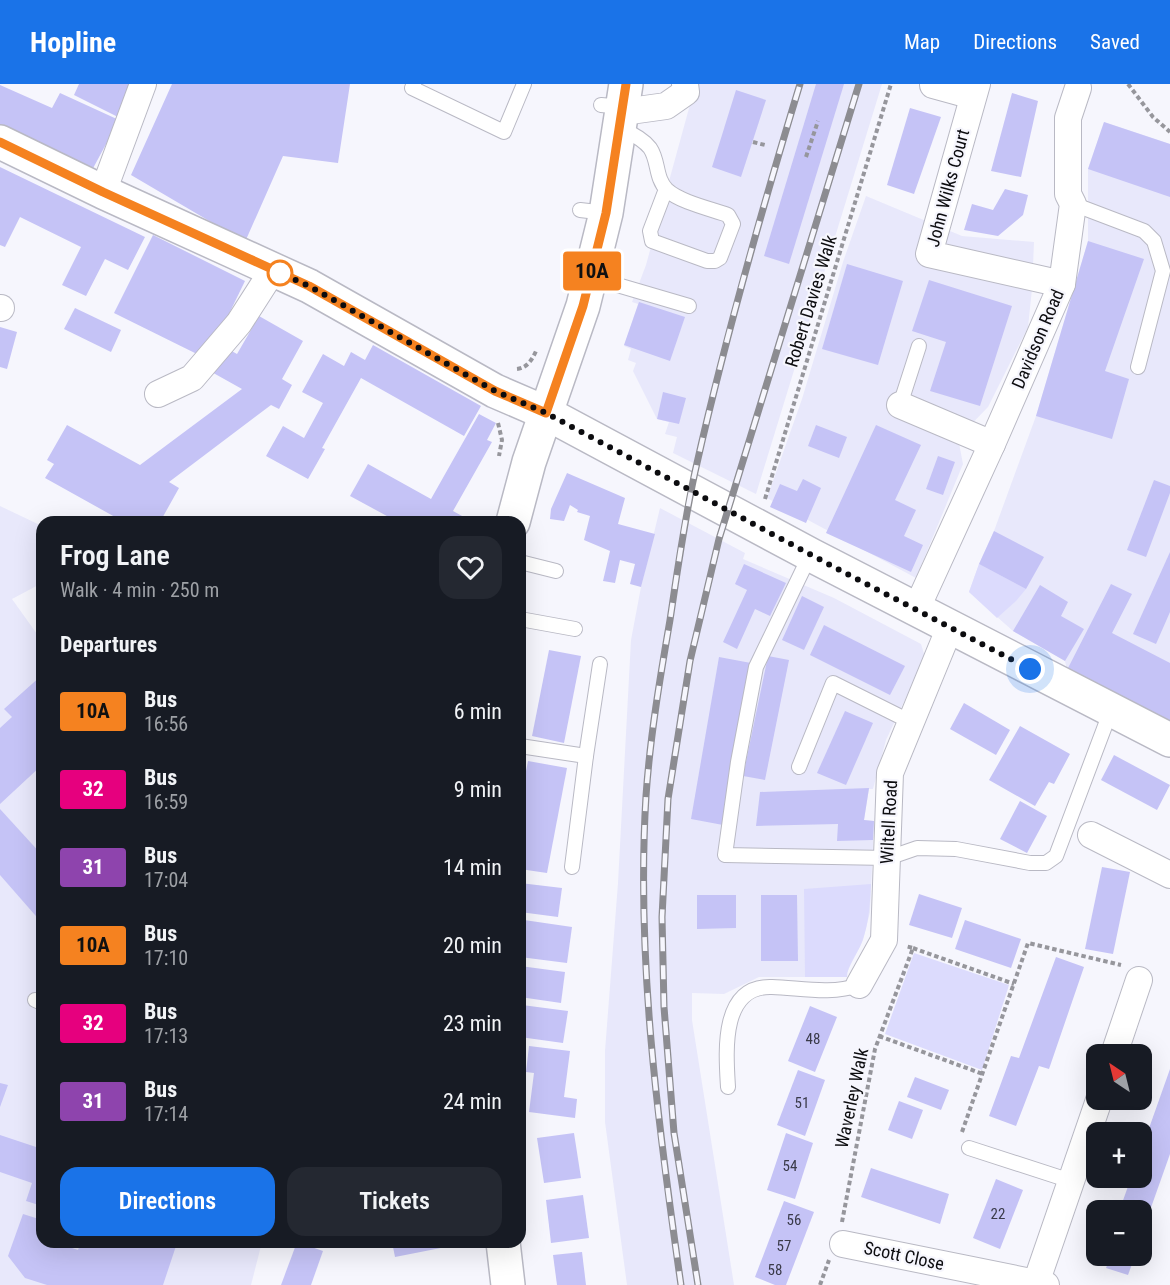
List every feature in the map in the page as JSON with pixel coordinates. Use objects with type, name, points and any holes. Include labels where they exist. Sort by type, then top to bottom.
[{"type":"street","points":[[103,192],[143,84]]},
{"type":"street","points":[[515,516],[546,413],[583,306],[590,277],[593,212],[618,107],[666,106],[686,92],[685,84]]},
{"type":"street","name":"John Wilks Court","points":[[933,85],[975,90],[928,254],[1062,284]]},
{"type":"street","name":"Davidson Road","points":[[916,610],[1062,284],[1073,204],[1068,194],[1068,118],[1078,88]]},
{"type":"street","points":[[0,142],[103,192],[309,286],[495,391],[546,413],[811,555],[1170,740]]},
{"type":"street","points":[[158,393],[192,378],[239,323],[273,270]]},
{"type":"street","points":[[900,405],[992,444]]},
{"type":"street","name":"Wiltell Road","points":[[859,985],[884,940],[890,773],[950,627]]},
{"type":"street","points":[[1092,835],[1170,875]]},
{"type":"street","points":[[1117,1044],[1139,980]]},
{"type":"street","name":"Scott Close","points":[[838,1243],[1041,1284],[1071,1181],[1096,1110]]},
{"type":"street","points":[[504,1248],[508,1285]]},
{"type":"lane","points":[[414,84],[412,88],[504,132],[525,84]]},
{"type":"lane","points":[[618,107],[650,148],[655,159],[658,178],[666,189],[674,196],[728,215],[732,220],[733,224],[720,258],[707,261],[652,241],[650,231],[666,189]]},
{"type":"lane","points":[[1073,204],[1144,231],[1154,241],[1157,248],[1163,271],[1138,367]]},
{"type":"lane","points":[[590,277],[689,306]]},
{"type":"lane","points":[[900,405],[919,346]]},
{"type":"lane","points":[[811,555],[756,667],[738,762],[725,855],[888,858],[917,848],[927,848],[956,849],[1046,863],[1056,856],[1111,710]]},
{"type":"lane","points":[[526,564],[556,571]]},
{"type":"lane","points":[[526,620],[575,629]]},
{"type":"lane","points":[[572,867],[600,664]]},
{"type":"lane","points":[[799,767],[833,683],[911,722]]},
{"type":"lane","points":[[526,747],[586,756]]},
{"type":"lane","points":[[728,1087],[726,1043],[728,1026],[739,1003],[748,994],[763,987],[832,991],[859,985]]},
{"type":"lane","points":[[969,1148],[1071,1181]]},
{"type":"path","name":"Robert Davies Walk","points":[[757,526],[891,84]]},
{"type":"path","points":[[1128,84],[1153,117],[1170,132]]},
{"type":"path","points":[[806,157],[818,122]]},
{"type":"path","points":[[753,142],[765,145]]},
{"type":"path","points":[[495,416],[500,426],[502,440],[498,464]]},
{"type":"path","points":[[884,940],[1014,984]]},
{"type":"path","points":[[969,1148],[958,1144],[1028,943],[1141,970],[1139,980]]},
{"type":"path","name":"Waverley Walk","points":[[820,1285],[838,1243],[875,1049],[913,948]]},
{"type":"path","points":[[879,1036],[983,1074]]},
{"type":"shaded area","points":[[693,84],[882,84],[756,494],[673,453],[677,437],[665,434],[669,422],[657,419],[633,371],[636,363],[628,360],[631,349],[624,346],[638,304],[632,302],[646,265],[694,90]]},
{"type":"shaded area","points":[[1104,122],[1170,144],[1170,722],[1067,670],[1065,661],[1013,631],[969,592],[1036,416],[1088,241],[1088,169]]},
{"type":"shaded area","points":[[866,196],[962,236],[1034,242],[1028,327],[988,407],[958,438],[963,464],[916,578],[767,498],[802,399],[843,262]]},
{"type":"shaded area","points":[[0,506],[36,523],[36,586],[12,599],[36,633],[36,1248],[260,1248],[251,1285],[0,1285]]},
{"type":"shaded area","points":[[660,508],[745,553],[743,559],[834,598],[921,644],[925,657],[886,740],[873,789],[869,789],[864,820],[874,821],[870,912],[863,940],[847,972],[847,977],[759,977],[724,994],[692,993],[692,1020],[734,1285],[627,1285],[605,1122],[605,1051],[618,883],[631,640]]},
{"type":"shaded area","points":[[979,564],[1026,589],[997,618],[969,592]]},
{"type":"shaded area","points":[[871,884],[866,928],[847,977],[805,977],[804,889]]},
{"type":"shaded area","points":[[914,953],[1009,985],[982,1070],[885,1034]]},
{"type":"building","points":[[79,84],[136,84],[120,118],[74,95]]},
{"type":"building","points":[[172,84],[350,84],[338,163],[283,156],[245,242],[131,175]]},
{"type":"building","points":[[816,84],[844,84],[789,264],[764,256]]},
{"type":"building","points":[[0,85],[52,108],[60,93],[119,120],[91,172],[0,128]]},
{"type":"building","points":[[736,90],[766,100],[741,177],[712,167]]},
{"type":"building","points":[[1012,93],[1038,101],[1021,177],[991,171]]},
{"type":"building","points":[[910,108],[941,117],[914,194],[887,185]]},
{"type":"building","points":[[1104,122],[1170,144],[1170,197],[1088,169]]},
{"type":"building","points":[[0,167],[145,237],[128,270],[105,259],[86,296],[62,285],[81,247],[20,217],[5,247],[0,245]]},
{"type":"building","points":[[1005,189],[1028,195],[1023,215],[998,236],[964,230],[972,204],[993,210]]},
{"type":"building","points":[[153,235],[245,281],[207,359],[114,313]]},
{"type":"building","points":[[1088,241],[1144,259],[1105,371],[1129,379],[1112,439],[1036,416]]},
{"type":"building","points":[[847,264],[903,281],[878,365],[822,349]]},
{"type":"building","points":[[929,280],[1012,306],[980,406],[930,391],[946,342],[912,331]]},
{"type":"building","points":[[639,302],[685,317],[670,361],[624,345]]},
{"type":"building","points":[[75,308],[121,330],[111,352],[64,329]]},
{"type":"building","points":[[259,316],[303,341],[282,379],[292,385],[279,409],[271,405],[169,482],[179,488],[163,516],[113,516],[45,478],[54,464],[47,460],[67,425],[140,465],[242,389],[208,370],[221,345],[237,354]]},
{"type":"building","points":[[0,327],[17,332],[7,369],[0,367]]},
{"type":"building","points":[[373,345],[481,406],[464,436],[361,378],[322,448],[325,449],[308,479],[266,456],[283,426],[304,438],[323,403],[302,392],[323,354],[344,366],[351,352],[365,360]]},
{"type":"building","points":[[663,392],[686,398],[679,424],[657,419]]},
{"type":"building","points":[[479,414],[496,423],[487,440],[492,442],[453,511],[462,516],[387,516],[350,496],[368,464],[431,499]]},
{"type":"building","points":[[816,425],[847,437],[839,458],[808,446]]},
{"type":"building","points":[[876,425],[921,445],[895,500],[916,510],[904,536],[923,545],[911,572],[826,533]]},
{"type":"building","points":[[938,456],[955,462],[943,495],[926,489]]},
{"type":"building","points":[[567,473],[625,498],[618,524],[655,534],[641,587],[630,584],[635,564],[620,560],[615,583],[603,581],[610,551],[584,540],[590,516],[577,512],[578,510],[570,505],[564,521],[550,519],[551,509]]},
{"type":"building","points":[[803,479],[821,488],[806,523],[770,507],[780,484],[797,491]]},
{"type":"building","points":[[1154,480],[1170,486],[1170,493],[1146,557],[1127,550]]},
{"type":"building","points":[[994,531],[1044,557],[1026,589],[979,564]]},
{"type":"building","points":[[1170,552],[1170,612],[1156,644],[1133,634]]},
{"type":"building","points":[[744,564],[786,583],[770,616],[755,609],[737,649],[723,642],[747,590],[735,584]]},
{"type":"building","points":[[1111,584],[1132,594],[1112,633],[1170,663],[1170,722],[1067,670]]},
{"type":"building","points":[[1040,585],[1068,602],[1061,616],[1084,629],[1065,661],[1013,631]]},
{"type":"building","points":[[802,596],[824,607],[804,650],[782,640]]},
{"type":"building","points":[[824,625],[905,666],[890,695],[810,655]]},
{"type":"building","points":[[549,650],[581,656],[564,743],[532,736]]},
{"type":"building","points":[[768,656],[789,660],[765,780],[743,776]]},
{"type":"building","points":[[719,657],[751,663],[723,825],[691,819]]},
{"type":"building","points":[[36,680],[36,771],[0,804],[0,728],[12,717],[4,709]]},
{"type":"building","points":[[964,703],[1010,730],[996,755],[950,729]]},
{"type":"building","points":[[845,711],[873,723],[846,785],[817,773]]},
{"type":"building","points":[[1020,726],[1070,754],[1054,784],[1049,782],[1035,806],[989,780]]},
{"type":"building","points":[[1114,755],[1170,785],[1157,810],[1101,780]]},
{"type":"building","points":[[528,761],[567,768],[547,873],[526,870],[526,771]]},
{"type":"building","points":[[869,788],[864,820],[874,821],[873,840],[837,841],[838,824],[756,826],[760,792]]},
{"type":"building","points":[[1020,801],[1047,816],[1027,853],[1000,839]]},
{"type":"building","points":[[0,809],[36,848],[36,916],[0,875]]},
{"type":"building","points":[[1102,867],[1130,872],[1113,954],[1085,949]]},
{"type":"building","points":[[526,884],[562,888],[558,917],[526,913]]},
{"type":"building","points":[[919,894],[962,908],[952,938],[909,925]]},
{"type":"building","points":[[697,895],[736,895],[736,928],[697,929]]},
{"type":"building","points":[[761,895],[797,895],[798,961],[761,961]]},
{"type":"building","points":[[526,920],[572,927],[567,963],[526,958]]},
{"type":"building","points":[[965,920],[1021,939],[1011,968],[955,949]]},
{"type":"building","points":[[1056,957],[1084,967],[1049,1069],[1039,1066],[1016,1126],[989,1116],[1011,1056],[1019,1058]]},
{"type":"building","points":[[526,967],[565,972],[561,1003],[526,998]]},
{"type":"building","points":[[526,1006],[568,1011],[563,1043],[526,1038]]},
{"type":"building","points":[[810,1006],[837,1017],[815,1072],[788,1061]]},
{"type":"building","points":[[529,1046],[570,1051],[564,1097],[577,1099],[575,1118],[529,1112],[534,1073],[526,1072]]},
{"type":"building","points":[[1170,1069],[1170,1154],[1152,1205],[1152,1200],[1123,1200],[1127,1188],[1152,1188],[1151,1122]]},
{"type":"building","points":[[798,1070],[825,1080],[805,1136],[777,1125]]},
{"type":"building","points":[[915,1077],[949,1090],[941,1110],[907,1097]]},
{"type":"building","points":[[0,1083],[8,1085],[0,1107]]},
{"type":"building","points":[[899,1101],[923,1110],[912,1139],[888,1130]]},
{"type":"building","points":[[574,1133],[581,1178],[544,1183],[537,1138]]},
{"type":"building","points":[[786,1133],[813,1143],[795,1199],[767,1190]]},
{"type":"building","points":[[0,1135],[36,1147],[36,1204],[26,1201],[32,1183],[0,1172]]},
{"type":"building","points":[[871,1168],[949,1194],[940,1224],[861,1197]]},
{"type":"building","points":[[996,1179],[1023,1190],[1000,1249],[973,1238]]},
{"type":"building","points":[[583,1195],[589,1238],[551,1243],[546,1200]]},
{"type":"building","points":[[784,1201],[814,1212],[786,1285],[775,1285],[755,1277]]},
{"type":"building","points":[[23,1214],[36,1218],[36,1248],[78,1250],[79,1248],[175,1248],[163,1285],[47,1285],[25,1278],[8,1256]]},
{"type":"building","points":[[295,1248],[314,1248],[323,1251],[311,1285],[281,1285]]},
{"type":"building","points":[[393,1248],[441,1248],[395,1257]]},
{"type":"building","points":[[582,1252],[586,1285],[557,1285],[553,1255]]},
{"type":"building","points":[[1107,1266],[1131,1266],[1128,1275],[1106,1268]]},
{"type":"railway","points":[[681,1285],[657,1103],[647,980],[644,857],[648,774],[659,686],[685,522],[697,463],[745,272],[800,84]]},
{"type":"railway","points":[[698,1285],[674,1133],[664,1007],[662,917],[668,799],[690,661],[719,539],[859,84]]},
{"type":"bus line","name":"10A","points":[[0,142],[103,192],[309,286],[495,391],[546,413],[583,306],[606,213],[626,84]]},
{"type":"route","points":[[280,273],[273,270],[309,286],[495,391],[546,413],[1030,669]]}]
